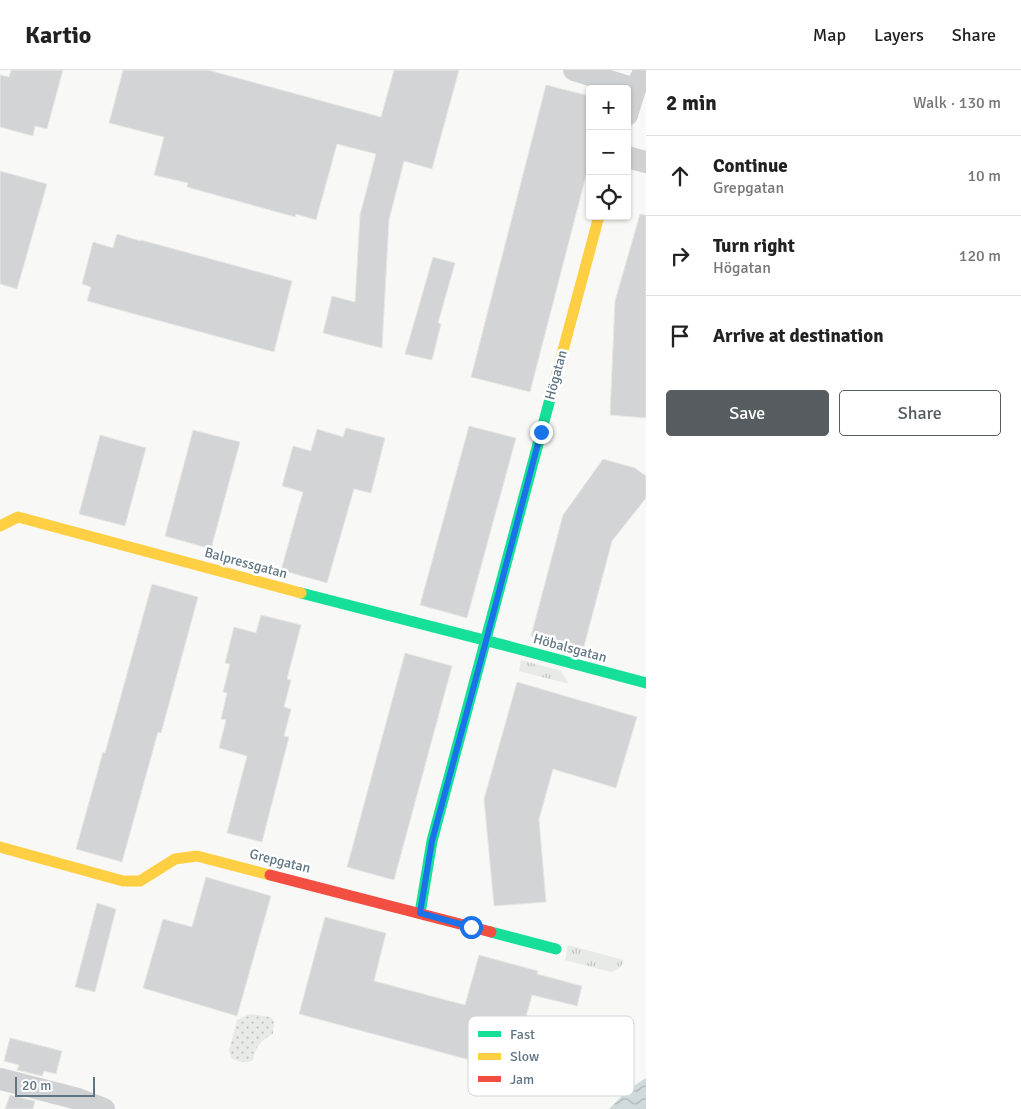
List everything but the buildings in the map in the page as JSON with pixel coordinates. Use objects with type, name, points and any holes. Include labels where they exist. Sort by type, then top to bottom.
[{"type":"street","points":[[574,70],[640,80],[631,105]]},
{"type":"street","points":[[631,157],[646,162]]},
{"type":"street","name":"Högatan","points":[[420,913],[432,841],[598,220]]},
{"type":"street","name":"Balpressgatan","points":[[0,526],[18,518],[31,521],[486,641]]},
{"type":"street","name":"Höbalsgatan","points":[[486,641],[646,683]]},
{"type":"street","name":"Grepgatan","points":[[0,847],[123,881],[140,881],[175,859],[197,856],[556,949]]},
{"type":"street","points":[[0,1078],[78,1099],[104,1109]]},
{"type":"green space","points":[[521,660],[561,671],[569,684],[519,671]]},
{"type":"green space","points":[[568,945],[624,960],[619,968],[611,972],[565,960]]},
{"type":"green space","points":[[250,1014],[271,1017],[274,1021],[273,1034],[259,1044],[253,1060],[247,1062],[237,1061],[231,1058],[229,1051],[237,1020]]},
{"type":"water","points":[[646,1078],[646,1109],[609,1109],[622,1096],[634,1096],[634,1086]]},
{"type":"traffic: fast","points":[[420,913],[432,841],[554,384]]},
{"type":"traffic: fast","points":[[301,593],[646,683]]},
{"type":"traffic: fast","points":[[491,932],[556,949]]},
{"type":"traffic: slow","points":[[554,384],[598,220]]},
{"type":"traffic: slow","points":[[0,526],[18,517],[301,593]]},
{"type":"traffic: slow","points":[[0,847],[123,881],[140,881],[175,859],[197,856],[270,875]]},
{"type":"traffic: jam","points":[[270,875],[491,932]]},
{"type":"route","points":[[471,927],[420,913],[432,841],[541,432]]}]
